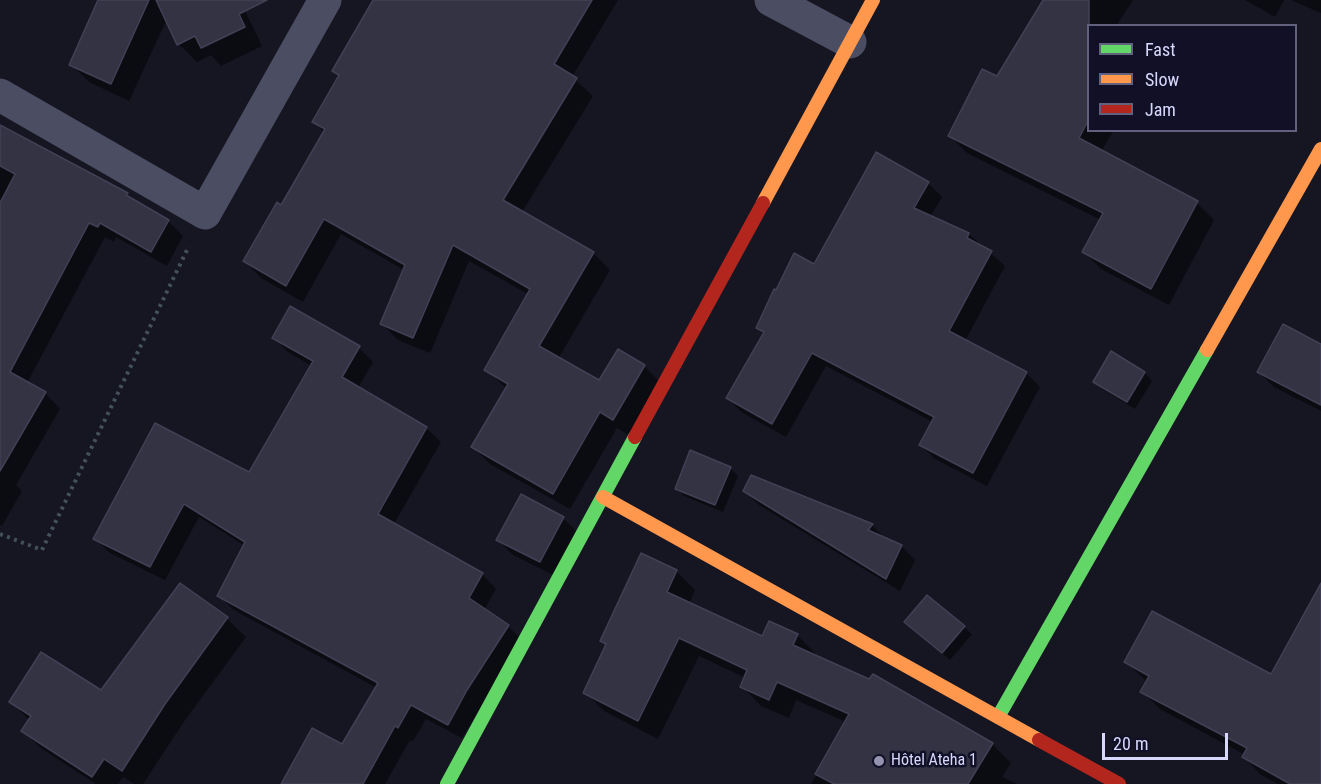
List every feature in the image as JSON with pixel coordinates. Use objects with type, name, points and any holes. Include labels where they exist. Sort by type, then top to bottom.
[{"type":"street","points":[[0,95],[204,213],[325,0]]},
{"type":"street","points":[[771,0],[850,42]]},
{"type":"street","points":[[447,784],[873,0]]},
{"type":"street","points":[[998,717],[1321,149]]},
{"type":"street","points":[[603,497],[1119,784]]},
{"type":"path","points":[[0,534],[42,550],[204,213]]},
{"type":"building","points":[[98,0],[149,0],[111,84],[69,65]]},
{"type":"building","points":[[156,0],[267,0],[239,14],[245,27],[201,48],[195,36],[177,45]]},
{"type":"building","points":[[373,0],[592,0],[554,64],[577,78],[503,200],[594,252],[539,346],[599,380],[618,349],[645,365],[613,420],[600,412],[553,494],[471,447],[508,384],[484,370],[530,289],[453,245],[413,338],[380,324],[405,265],[324,219],[286,286],[243,261],[277,202],[281,205],[325,129],[312,122],[339,75],[332,71]]},
{"type":"building","points":[[1043,0],[1089,0],[1087,123],[1079,138],[1198,201],[1151,289],[1082,252],[1103,213],[948,136],[982,69],[997,76]]},
{"type":"building","points":[[0,125],[128,193],[126,195],[169,220],[151,252],[100,223],[98,227],[89,223],[10,372],[46,392],[0,471],[0,203],[15,174],[0,166]]},
{"type":"building","points":[[876,152],[929,182],[914,208],[969,233],[967,238],[992,251],[949,331],[1027,372],[973,473],[919,445],[934,417],[812,353],[772,424],[726,398],[764,332],[756,328],[794,253],[814,264]]},
{"type":"building","points":[[290,306],[360,346],[342,377],[427,427],[378,514],[483,573],[469,598],[509,625],[467,690],[448,725],[411,705],[398,728],[395,726],[363,784],[281,784],[312,728],[342,744],[378,683],[217,596],[245,542],[184,504],[150,567],[93,539],[155,423],[249,472],[313,361],[272,338]]},
{"type":"building","points":[[1283,324],[1321,344],[1321,405],[1257,372]]},
{"type":"building","points":[[1111,351],[1145,372],[1127,402],[1093,382]]},
{"type":"building","points":[[690,450],[731,467],[715,505],[675,489]]},
{"type":"building","points":[[751,475],[873,524],[868,530],[902,545],[886,579],[743,491]]},
{"type":"building","points":[[521,494],[564,517],[540,562],[496,540]]},
{"type":"building","points":[[641,553],[677,570],[667,592],[762,636],[769,621],[798,634],[793,645],[869,679],[873,674],[993,743],[968,784],[834,784],[815,774],[849,714],[777,682],[769,700],[740,687],[747,670],[679,638],[638,721],[583,693],[606,644],[600,641]]},
{"type":"building","points":[[180,583],[228,617],[165,704],[122,771],[104,759],[92,777],[21,731],[31,716],[9,702],[41,652],[101,690]]},
{"type":"building","points":[[1321,583],[1321,784],[1290,784],[1242,757],[1247,748],[1140,692],[1149,676],[1124,662],[1152,611],[1271,674]]},
{"type":"building","points":[[927,595],[965,626],[942,653],[904,622]]},
{"type":"traffic: fast","points":[[998,717],[1207,350]]},
{"type":"traffic: fast","points":[[447,784],[635,437]]},
{"type":"traffic: slow","points":[[763,203],[873,0]]},
{"type":"traffic: slow","points":[[1207,350],[1321,149]]},
{"type":"traffic: slow","points":[[603,497],[1039,740]]},
{"type":"traffic: jam","points":[[635,437],[763,203]]},
{"type":"traffic: jam","points":[[1039,740],[1119,784]]},
{"type":"place","name":"Hôtel Ateha 1","points":[[879,761]]}]
